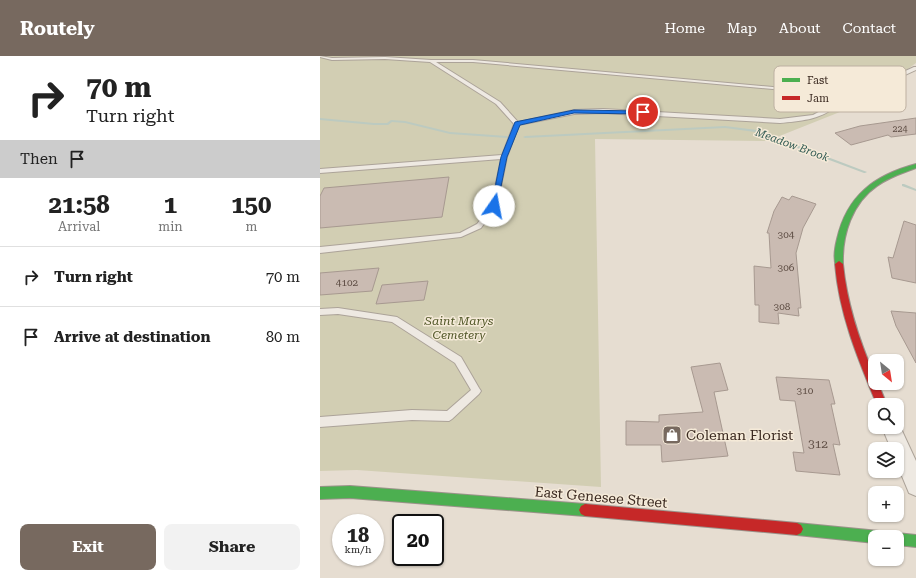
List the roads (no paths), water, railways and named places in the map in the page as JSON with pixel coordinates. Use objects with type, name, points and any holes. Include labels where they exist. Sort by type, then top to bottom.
[{"type":"main road","points":[[879,398],[850,326],[838,274],[840,236],[844,222],[862,195],[870,187],[890,176],[916,166]]},
{"type":"main road","name":"East Genesee Street","points":[[320,493],[350,492],[602,511],[868,536]]},
{"type":"main road","points":[[904,540],[916,541]]},
{"type":"street","points":[[895,434],[916,486]]},
{"type":"lane","points":[[320,56],[332,59],[385,58],[431,61],[474,61],[774,88]]},
{"type":"lane","points":[[427,56],[431,61],[498,103],[517,124]]},
{"type":"lane","points":[[906,73],[916,68]]},
{"type":"lane","points":[[517,124],[574,112],[603,111],[780,121],[808,118],[827,112]]},
{"type":"lane","points":[[320,250],[461,235],[479,226],[494,206],[504,157],[517,124]]},
{"type":"lane","points":[[320,171],[504,157]]},
{"type":"lane","points":[[320,312],[338,311],[394,319],[458,360],[476,391],[449,416],[412,415],[320,422]]},
{"type":"waterway","name":"Meadow Brook","points":[[320,119],[374,124],[388,124],[391,121],[405,122],[450,133],[507,137]]},
{"type":"waterway","name":"Meadow Brook","points":[[525,137],[725,127],[756,131],[865,172]]},
{"type":"waterway","name":"Meadow Brook","points":[[903,185],[916,190]]},
{"type":"place","name":"Coleman Florist","points":[[672,435]]},
{"type":"park label","name":"Saint Marys Cemetery","points":[[459,328]]}]
